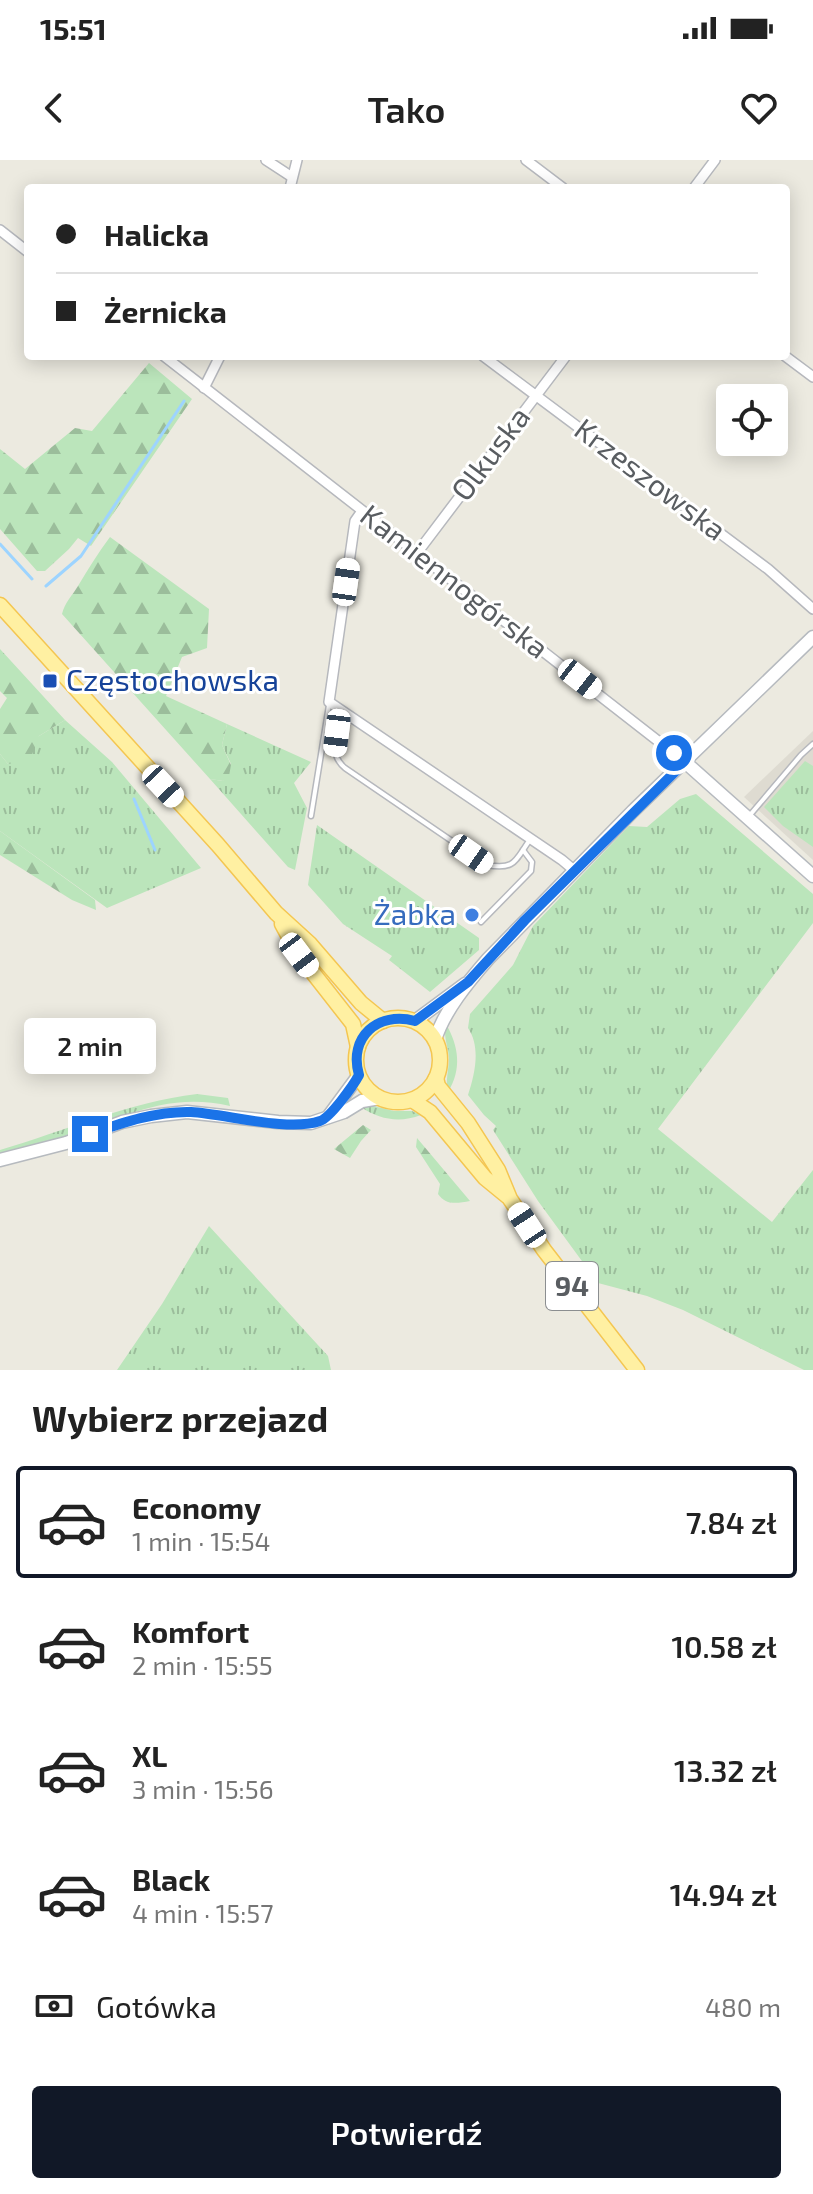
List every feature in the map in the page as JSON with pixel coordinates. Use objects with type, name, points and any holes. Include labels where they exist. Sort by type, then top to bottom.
[{"type":"main road","points":[[0,605],[276,913],[310,944],[361,1003],[383,1021]]},
{"type":"main road","points":[[276,913],[299,955],[353,1024],[357,1035],[356,1067],[369,1091],[390,1102],[412,1100],[426,1091],[436,1078],[440,1059],[435,1040],[415,1021],[404,1018],[383,1021],[370,1029],[357,1049]]},
{"type":"main road","name":"94","points":[[436,1078],[438,1086],[468,1123],[498,1170],[510,1199],[544,1250],[637,1370]]},
{"type":"main road","name":"94","points":[[412,1100],[430,1112],[485,1178],[510,1199]]},
{"type":"street","points":[[266,160],[292,177]]},
{"type":"street","points":[[291,184],[297,160]]},
{"type":"street","points":[[526,160],[558,184]]},
{"type":"street","points":[[697,184],[715,160]]},
{"type":"street","points":[[0,230],[24,249]]},
{"type":"street","name":"Kamiennogórska","points":[[169,360],[685,762],[813,876]]},
{"type":"street","points":[[204,388],[218,360]]},
{"type":"street","name":"Krzeszowska","points":[[488,360],[768,569],[813,609]]},
{"type":"street","name":"Olkuska","points":[[417,553],[563,360]]},
{"type":"street","points":[[790,360],[813,377]]},
{"type":"street","points":[[362,511],[355,521],[329,702],[575,871]]},
{"type":"street","points":[[435,1040],[441,1022],[468,982],[525,920],[813,637]]},
{"type":"street","points":[[415,1021],[468,982]]},
{"type":"street","points":[[328,1117],[359,1075]]},
{"type":"street","points":[[0,1160],[66,1143],[122,1122],[171,1113],[204,1113],[303,1123],[319,1121],[362,1101],[380,1098]]},
{"type":"lane","points":[[311,816],[329,702]]},
{"type":"lane","points":[[348,715],[338,729],[335,749],[338,762],[487,865],[510,866],[518,860],[531,839]]},
{"type":"lane","points":[[748,817],[813,744]]},
{"type":"lane","points":[[481,922],[531,871],[532,862],[523,850]]},
{"type":"shaded area","points":[[813,731],[813,860],[744,797]]},
{"type":"green space","points":[[149,363],[192,399],[91,546],[78,538],[45,571],[37,571],[0,529],[0,449],[25,469],[75,428],[92,431]]},
{"type":"green space","points":[[110,537],[209,609],[207,648],[182,657],[166,696],[227,724],[222,745],[231,765],[229,776],[223,781],[210,779],[62,614]]},
{"type":"green space","points":[[0,649],[65,720],[39,736],[30,760],[8,764],[0,754],[0,709],[7,698],[0,691]]},
{"type":"green space","points":[[65,720],[112,762],[201,868],[107,908],[0,831],[0,754],[8,764],[39,736]]},
{"type":"green space","points":[[227,724],[311,762],[294,783],[307,808],[295,870],[288,867],[210,779],[223,781],[231,764],[222,745]]},
{"type":"green space","points":[[805,761],[813,766],[813,847],[783,826],[764,807]]},
{"type":"green space","points":[[696,794],[813,894],[813,923],[658,1129],[772,1222],[813,1170],[813,1370],[804,1370],[683,1310],[647,1296],[598,1283],[538,1201],[493,1130],[496,1126],[468,1095],[476,1061],[468,1028],[470,1014],[513,965],[533,926],[629,826],[647,827],[680,799]]},
{"type":"green space","points":[[317,825],[479,938],[479,950],[430,992],[389,960],[392,956],[343,924],[308,885]]},
{"type":"green space","points":[[0,831],[95,900],[96,910],[72,900],[0,855]]},
{"type":"green space","points":[[446,1024],[457,1058],[455,1075],[448,1092],[449,1058]]},
{"type":"green space","points":[[197,1094],[228,1098],[230,1106],[206,1102],[163,1105],[61,1138],[0,1153],[0,1150],[122,1110]]},
{"type":"green space","points":[[369,1105],[421,1115],[390,1119],[361,1107]]},
{"type":"green space","points":[[363,1125],[371,1130],[350,1158],[334,1149]]},
{"type":"green space","points":[[417,1138],[470,1201],[452,1203],[441,1198],[438,1194],[440,1184],[416,1147]]},
{"type":"green space","points":[[209,1226],[328,1356],[331,1370],[117,1370]]},
{"type":"waterway","points":[[46,586],[81,556],[184,401]]},
{"type":"waterway","points":[[0,544],[32,579]]},
{"type":"waterway","points":[[134,799],[155,850]]},
{"type":"place","name":"Częstochowska","points":[[50,681]]},
{"type":"place","name":"Żabka","points":[[472,915]]},
{"type":"route","points":[[90,1134],[122,1122],[171,1113],[216,1114],[289,1123],[311,1123],[328,1117],[359,1075],[357,1049],[364,1035],[383,1021],[404,1018],[415,1021],[468,982],[525,920],[685,762],[674,753]]}]
